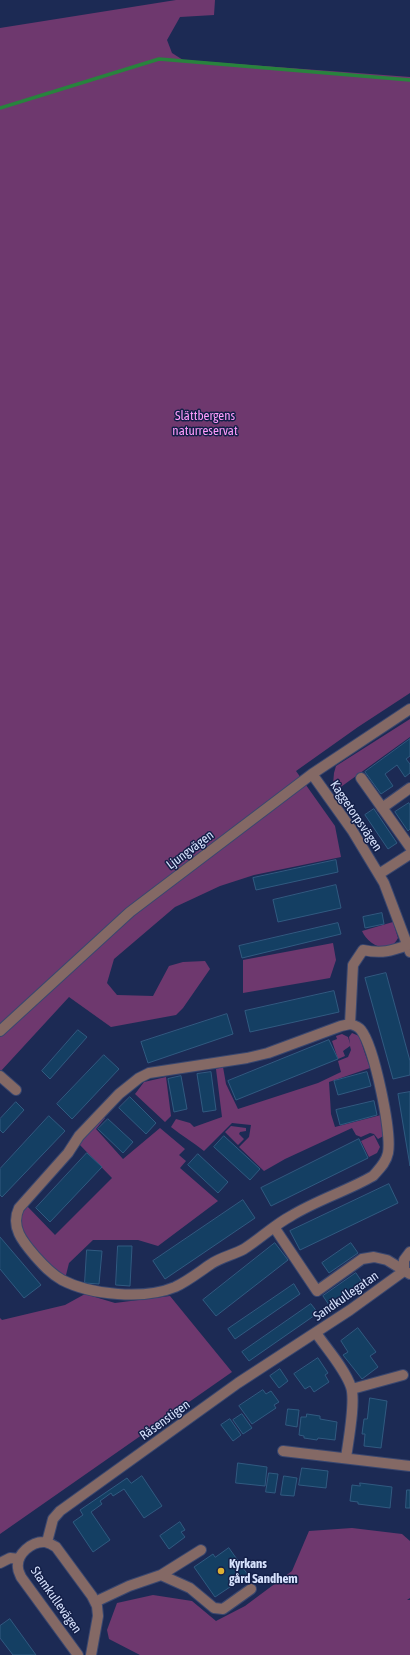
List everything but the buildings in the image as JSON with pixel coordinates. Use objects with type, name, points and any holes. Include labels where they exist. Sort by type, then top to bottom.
[{"type":"street","name":"Ljungvägen","points":[[0,1031],[130,912],[312,774],[410,708]]},
{"type":"street","name":"Kaggetorpsvägen","points":[[312,774],[352,830],[388,890],[409,948]]},
{"type":"street","name":"Kaggetorpsvägen","points":[[361,778],[410,847]]},
{"type":"street","name":"Kaggetorpsvägen","points":[[382,808],[410,788]]},
{"type":"street","points":[[379,874],[410,854]]},
{"type":"street","points":[[350,1024],[353,965],[355,960],[363,950],[375,953],[409,948]]},
{"type":"street","points":[[350,1024],[361,1030],[367,1043],[373,1061],[387,1120],[389,1139],[388,1154],[382,1166],[373,1176],[291,1215],[244,1249],[212,1263],[185,1281],[173,1287],[153,1292],[133,1294],[83,1288],[61,1279],[45,1268],[18,1234],[15,1224],[19,1208],[68,1152],[79,1136],[119,1094],[139,1078],[149,1073],[247,1058],[268,1053],[350,1024]]},
{"type":"street","points":[[0,1076],[16,1090]]},
{"type":"street","points":[[274,1227],[317,1291],[362,1259],[374,1257],[387,1260],[407,1272]]},
{"type":"street","points":[[407,1272],[404,1260],[410,1252]]},
{"type":"street","name":"Sandkullegatan","points":[[352,1389],[347,1378],[316,1333],[407,1272]]},
{"type":"street","name":"Råsenstigen","points":[[47,1542],[53,1519],[60,1511],[238,1383],[316,1333]]},
{"type":"street","points":[[346,1458],[352,1389],[403,1375]]},
{"type":"street","points":[[283,1451],[410,1466]]},
{"type":"street","name":"Stamkullevägen","points":[[78,1655],[22,1577],[18,1568],[19,1559],[24,1550],[31,1545],[39,1542],[47,1542],[56,1547],[95,1602],[98,1616],[91,1655]]},
{"type":"street","points":[[95,1602],[129,1586],[161,1576],[201,1550]]},
{"type":"street","name":"Stamkullevägen","points":[[0,1563],[10,1558],[19,1559]]},
{"type":"street","points":[[161,1576],[190,1588],[214,1608],[223,1609],[251,1589]]},
{"type":"green space","name":"Slättbergens naturreservat","points":[[176,0],[215,0],[214,15],[180,17],[167,40],[172,53],[183,60],[410,77],[410,693],[358,727],[296,771],[335,826],[341,857],[254,875],[220,886],[175,907],[114,959],[107,983],[117,995],[153,996],[169,966],[183,962],[205,961],[210,969],[183,1008],[176,1015],[111,1027],[69,997],[0,1072],[0,28]]},
{"type":"green space","points":[[410,719],[410,737],[338,789],[333,785],[336,766]]},
{"type":"green space","points":[[393,922],[398,938],[389,946],[384,947],[374,944],[369,941],[362,931]]},
{"type":"green space","points":[[333,943],[336,960],[330,978],[243,993],[243,960]]},
{"type":"green space","points":[[352,1033],[359,1036],[370,1068],[329,1082],[331,1114],[335,1127],[381,1115],[385,1135],[378,1139],[374,1134],[370,1133],[361,1137],[356,1135],[352,1128],[285,1159],[264,1171],[239,1147],[249,1137],[251,1125],[232,1123],[204,1151],[171,1127],[176,1119],[190,1123],[194,1127],[222,1117],[216,1069],[223,1067],[226,1084],[238,1109],[318,1083],[341,1072],[338,1061],[348,1057],[351,1050],[350,1046],[343,1051],[345,1056],[338,1059],[332,1041],[337,1039],[336,1036],[342,1034],[348,1037],[350,1044],[349,1037]]},
{"type":"green space","points":[[166,1077],[171,1116],[165,1122],[135,1094],[144,1082]]},
{"type":"green space","points":[[100,1116],[105,1118],[96,1129],[123,1159],[160,1128],[185,1149],[179,1155],[186,1161],[180,1168],[218,1201],[158,1246],[138,1240],[93,1240],[69,1263],[65,1279],[51,1268],[25,1238],[18,1219],[27,1206],[55,1235],[112,1178],[78,1143]]},
{"type":"green space","points":[[231,1126],[246,1128],[246,1131],[240,1132],[239,1134],[244,1139],[238,1145],[225,1132]]},
{"type":"green space","points":[[374,1135],[380,1147],[377,1153],[369,1157],[361,1141]]},
{"type":"green space","points":[[85,1294],[115,1303],[170,1296],[232,1372],[0,1534],[0,1318],[2,1320],[65,1305]]},
{"type":"green space","points":[[352,1528],[402,1534],[410,1541],[410,1598],[407,1600],[410,1600],[410,1655],[140,1655],[109,1639],[107,1630],[117,1603],[153,1595],[192,1601],[216,1621],[245,1606],[292,1571],[309,1531]]},
{"type":"waterway","points":[[0,108],[159,59],[410,80]]},
{"type":"place","name":"Kyrkans gård Sandhem","points":[[221,1571]]}]
